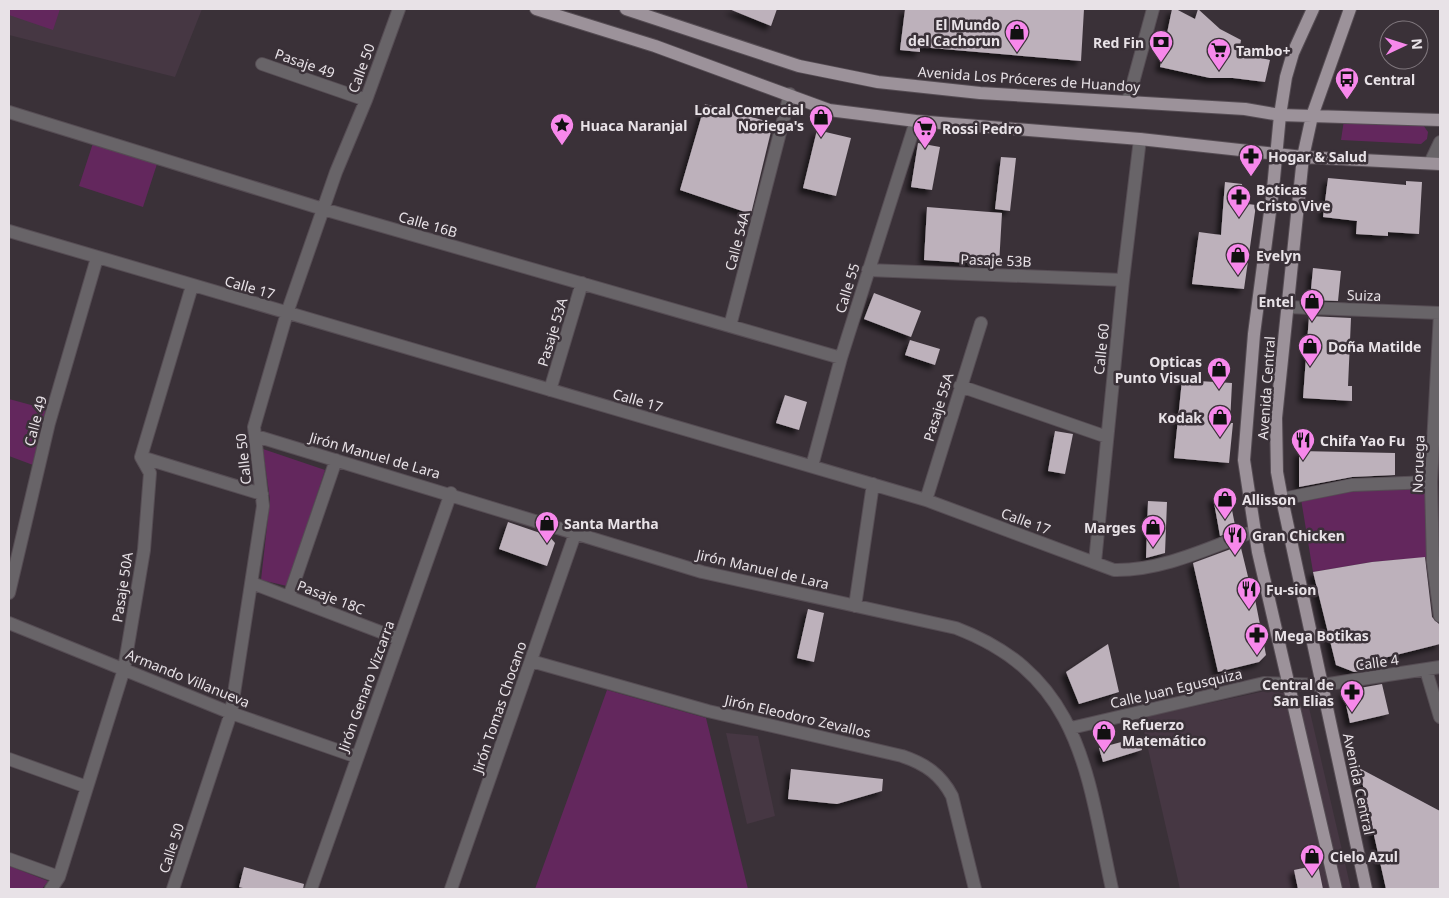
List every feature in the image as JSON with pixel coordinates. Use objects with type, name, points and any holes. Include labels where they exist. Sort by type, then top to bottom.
[{"type":"main road","points":[[536,9],[654,46],[790,94],[829,110],[916,121],[1140,139],[1303,157],[1435,163]]},
{"type":"main road","name":"Avenida Los Próceres de Huandoy","points":[[629,9],[798,66],[878,82],[980,93],[1245,109],[1280,115],[1440,120]]},
{"type":"main road","name":"Avenida Central","points":[[1313,9],[1293,53],[1286,77],[1280,115],[1277,153],[1254,334],[1244,460],[1255,531],[1336,889]]},
{"type":"main road","name":"Avenida Central","points":[[1350,9],[1312,116],[1303,157],[1276,418],[1277,472],[1282,499],[1366,889]]},
{"type":"street","name":"Calle 50","points":[[173,889],[231,712],[263,506],[254,427],[287,313],[323,210],[399,9]]},
{"type":"street","points":[[1128,101],[1153,9]]},
{"type":"street","name":"Pasaje 49","points":[[262,64],[366,100]]},
{"type":"street","name":"Calle 54A","points":[[730,326],[790,94]]},
{"type":"street","name":"Calle 16B","points":[[9,112],[323,210],[841,358]]},
{"type":"street","name":"Calle 55","points":[[812,466],[841,358],[916,121]]},
{"type":"street","name":"Calle 60","points":[[1095,562],[1123,280],[1140,139]]},
{"type":"street","points":[[1435,163],[1440,142]]},
{"type":"street","name":"Calle 17","points":[[9,231],[926,500],[1114,570],[1133,570],[1158,566],[1255,531]]},
{"type":"street","name":"Calle 49","points":[[9,592],[50,424],[97,258]]},
{"type":"street","name":"Pasaje 53B","points":[[868,270],[1123,280]]},
{"type":"street","name":"Pasaje 53A","points":[[550,390],[582,284]]},
{"type":"street","points":[[192,286],[141,457],[262,494]]},
{"type":"street","name":"Suiza","points":[[1287,307],[1440,313]]},
{"type":"street","name":"Noruega","points":[[1440,313],[1431,482],[1434,562],[1440,616]]},
{"type":"street","name":"Pasaje 55A","points":[[926,500],[960,386],[981,324]]},
{"type":"street","points":[[960,386],[1107,438]]},
{"type":"street","name":"Jirón Manuel de Lara","points":[[256,436],[451,493],[575,534],[702,572],[956,628],[986,642],[1004,652],[1033,677],[1057,704],[1070,728],[1089,785],[1112,889]]},
{"type":"street","name":"Pasaje 50A","points":[[51,889],[58,877],[124,669],[144,550],[150,473],[141,457]]},
{"type":"street","points":[[289,597],[336,460]]},
{"type":"street","points":[[1282,499],[1352,484],[1431,482]]},
{"type":"street","points":[[855,606],[873,484]]},
{"type":"street","name":"Jirón Genaro Vizcarra","points":[[312,889],[451,493]]},
{"type":"street","name":"Jirón Tomas Chocano","points":[[451,889],[575,534]]},
{"type":"street","name":"Pasaje 18C","points":[[252,583],[399,639]]},
{"type":"street","name":"Armando Villanueva","points":[[9,623],[231,712],[357,757]]},
{"type":"street","name":"Jirón Eleodoro Zevallos","points":[[531,661],[708,710],[902,756],[926,765],[946,784],[952,796],[974,889]]},
{"type":"street","name":"Calle 4","points":[[1288,683],[1322,685],[1440,667]]},
{"type":"street","points":[[1426,670],[1440,717]]},
{"type":"street","name":"Calle Juan Egusquiza","points":[[1070,728],[1264,682],[1288,683]]},
{"type":"street","points":[[9,759],[87,787]]},
{"type":"street","points":[[9,859],[58,877]]},
{"type":"shaded area","points":[[9,9],[202,9],[175,77],[9,35]]},
{"type":"shaded area","points":[[10,9],[60,9],[53,30],[9,15]]},
{"type":"shaded area","points":[[1344,120],[1421,122],[1428,132],[1427,139],[1421,144],[1341,140]]},
{"type":"shaded area","points":[[93,143],[157,164],[143,207],[79,186]]},
{"type":"shaded area","points":[[9,399],[46,409],[33,465],[9,456]]},
{"type":"shaded area","points":[[263,449],[325,470],[287,586],[261,580],[270,500]]},
{"type":"shaded area","points":[[1427,487],[1432,557],[1372,562],[1313,572],[1301,499],[1367,489]]},
{"type":"shaded area","points":[[607,690],[706,718],[748,889],[535,889]]},
{"type":"shaded area","points":[[1270,690],[1307,699],[1351,889],[1180,889],[1141,718]]},
{"type":"shaded area","points":[[726,733],[758,736],[775,816],[747,824]]},
{"type":"shaded area","points":[[9,866],[48,881],[42,889],[9,889]]},
{"type":"building","points":[[729,9],[777,9],[771,26]]},
{"type":"building","points":[[905,9],[1084,9],[1081,61],[920,47],[920,52],[900,50]]},
{"type":"building","points":[[1172,9],[1176,9],[1195,19],[1198,9],[1220,29],[1241,40],[1239,53],[1270,60],[1265,82],[1233,78],[1210,78],[1160,67]]},
{"type":"building","points":[[705,104],[773,123],[751,214],[680,190]]},
{"type":"building","points":[[817,130],[851,138],[836,196],[803,188]]},
{"type":"building","points":[[918,143],[940,147],[932,190],[911,187]]},
{"type":"building","points":[[1001,157],[1016,158],[1010,211],[995,209]]},
{"type":"building","points":[[1328,178],[1406,185],[1406,181],[1422,182],[1419,234],[1388,232],[1388,236],[1356,234],[1357,221],[1323,217]]},
{"type":"building","points":[[1225,182],[1242,184],[1240,203],[1256,205],[1244,289],[1192,284],[1199,232],[1221,235]]},
{"type":"building","points":[[927,207],[1002,213],[999,265],[924,260]]},
{"type":"building","points":[[1313,268],[1341,271],[1338,301],[1310,300]]},
{"type":"building","points":[[874,293],[921,311],[911,337],[864,319]]},
{"type":"building","points":[[1309,316],[1351,318],[1348,386],[1352,386],[1352,401],[1303,398]]},
{"type":"building","points":[[910,340],[940,349],[935,365],[905,355]]},
{"type":"building","points":[[1182,380],[1232,383],[1230,423],[1233,423],[1229,463],[1174,458]]},
{"type":"building","points":[[785,395],[807,402],[799,430],[776,423]]},
{"type":"building","points":[[1055,431],[1073,434],[1065,474],[1048,471]]},
{"type":"building","points":[[1299,451],[1395,453],[1395,475],[1352,477],[1299,487]]},
{"type":"building","points":[[1229,495],[1236,530],[1220,536],[1213,497]]},
{"type":"building","points":[[1148,501],[1167,502],[1165,553],[1146,558]]},
{"type":"building","points":[[508,522],[549,536],[555,543],[547,566],[499,549]]},
{"type":"building","points":[[1239,546],[1251,589],[1253,589],[1266,655],[1259,662],[1218,672],[1193,563]]},
{"type":"building","points":[[1425,557],[1432,617],[1439,624],[1440,644],[1376,660],[1378,668],[1354,672],[1336,665],[1313,572],[1372,562]]},
{"type":"building","points":[[808,609],[824,613],[814,662],[797,658]]},
{"type":"building","points":[[1108,644],[1119,692],[1079,704],[1066,672]]},
{"type":"building","points":[[1382,684],[1389,714],[1350,723],[1343,691]]},
{"type":"building","points":[[1140,737],[1142,750],[1103,762],[1099,748]]},
{"type":"building","points":[[1359,768],[1440,811],[1440,889],[1386,889]]},
{"type":"building","points":[[791,769],[883,779],[882,791],[837,804],[788,799]]},
{"type":"building","points":[[1318,865],[1323,889],[1298,889],[1294,870]]},
{"type":"building","points":[[244,867],[304,884],[303,889],[247,889],[239,887]]},
{"type":"place","name":"El Mundo del Cachorun","points":[[1017,53]]},
{"type":"place","name":"Red Fin","points":[[1161,63]]},
{"type":"place","name":"Tambo+","points":[[1219,71]]},
{"type":"place","name":"Central","points":[[1347,100]]},
{"type":"place","name":"Local Comercial Noriega's","points":[[821,138]]},
{"type":"place","name":"Huaca Naranjal","points":[[562,146]]},
{"type":"place","name":"Rossi Pedro","points":[[925,149]]},
{"type":"place","name":"Hogar & Salud","points":[[1251,177]]},
{"type":"place","name":"Boticas Cristo Vive","points":[[1239,218]]},
{"type":"place","name":"Evelyn","points":[[1238,276]]},
{"type":"place","name":"Entel","points":[[1312,322]]},
{"type":"place","name":"Doña Matilde","points":[[1310,367]]},
{"type":"place","name":"Opticas Punto Visual","points":[[1219,390]]},
{"type":"place","name":"Kodak","points":[[1220,438]]},
{"type":"place","name":"Chifa Yao Fu","points":[[1303,461]]},
{"type":"place","name":"Allisson","points":[[1225,520]]},
{"type":"place","name":"Santa Martha","points":[[547,544]]},
{"type":"place","name":"Marges","points":[[1153,548]]},
{"type":"place","name":"Gran Chicken","points":[[1235,556]]},
{"type":"place","name":"Fu-sion","points":[[1249,610]]},
{"type":"place","name":"Mega Botikas","points":[[1257,656]]},
{"type":"place","name":"Central de San Elias","points":[[1352,713]]},
{"type":"place","name":"Refuerzo Matemático","points":[[1104,753]]},
{"type":"place","name":"Cielo Azul","points":[[1312,877]]}]
